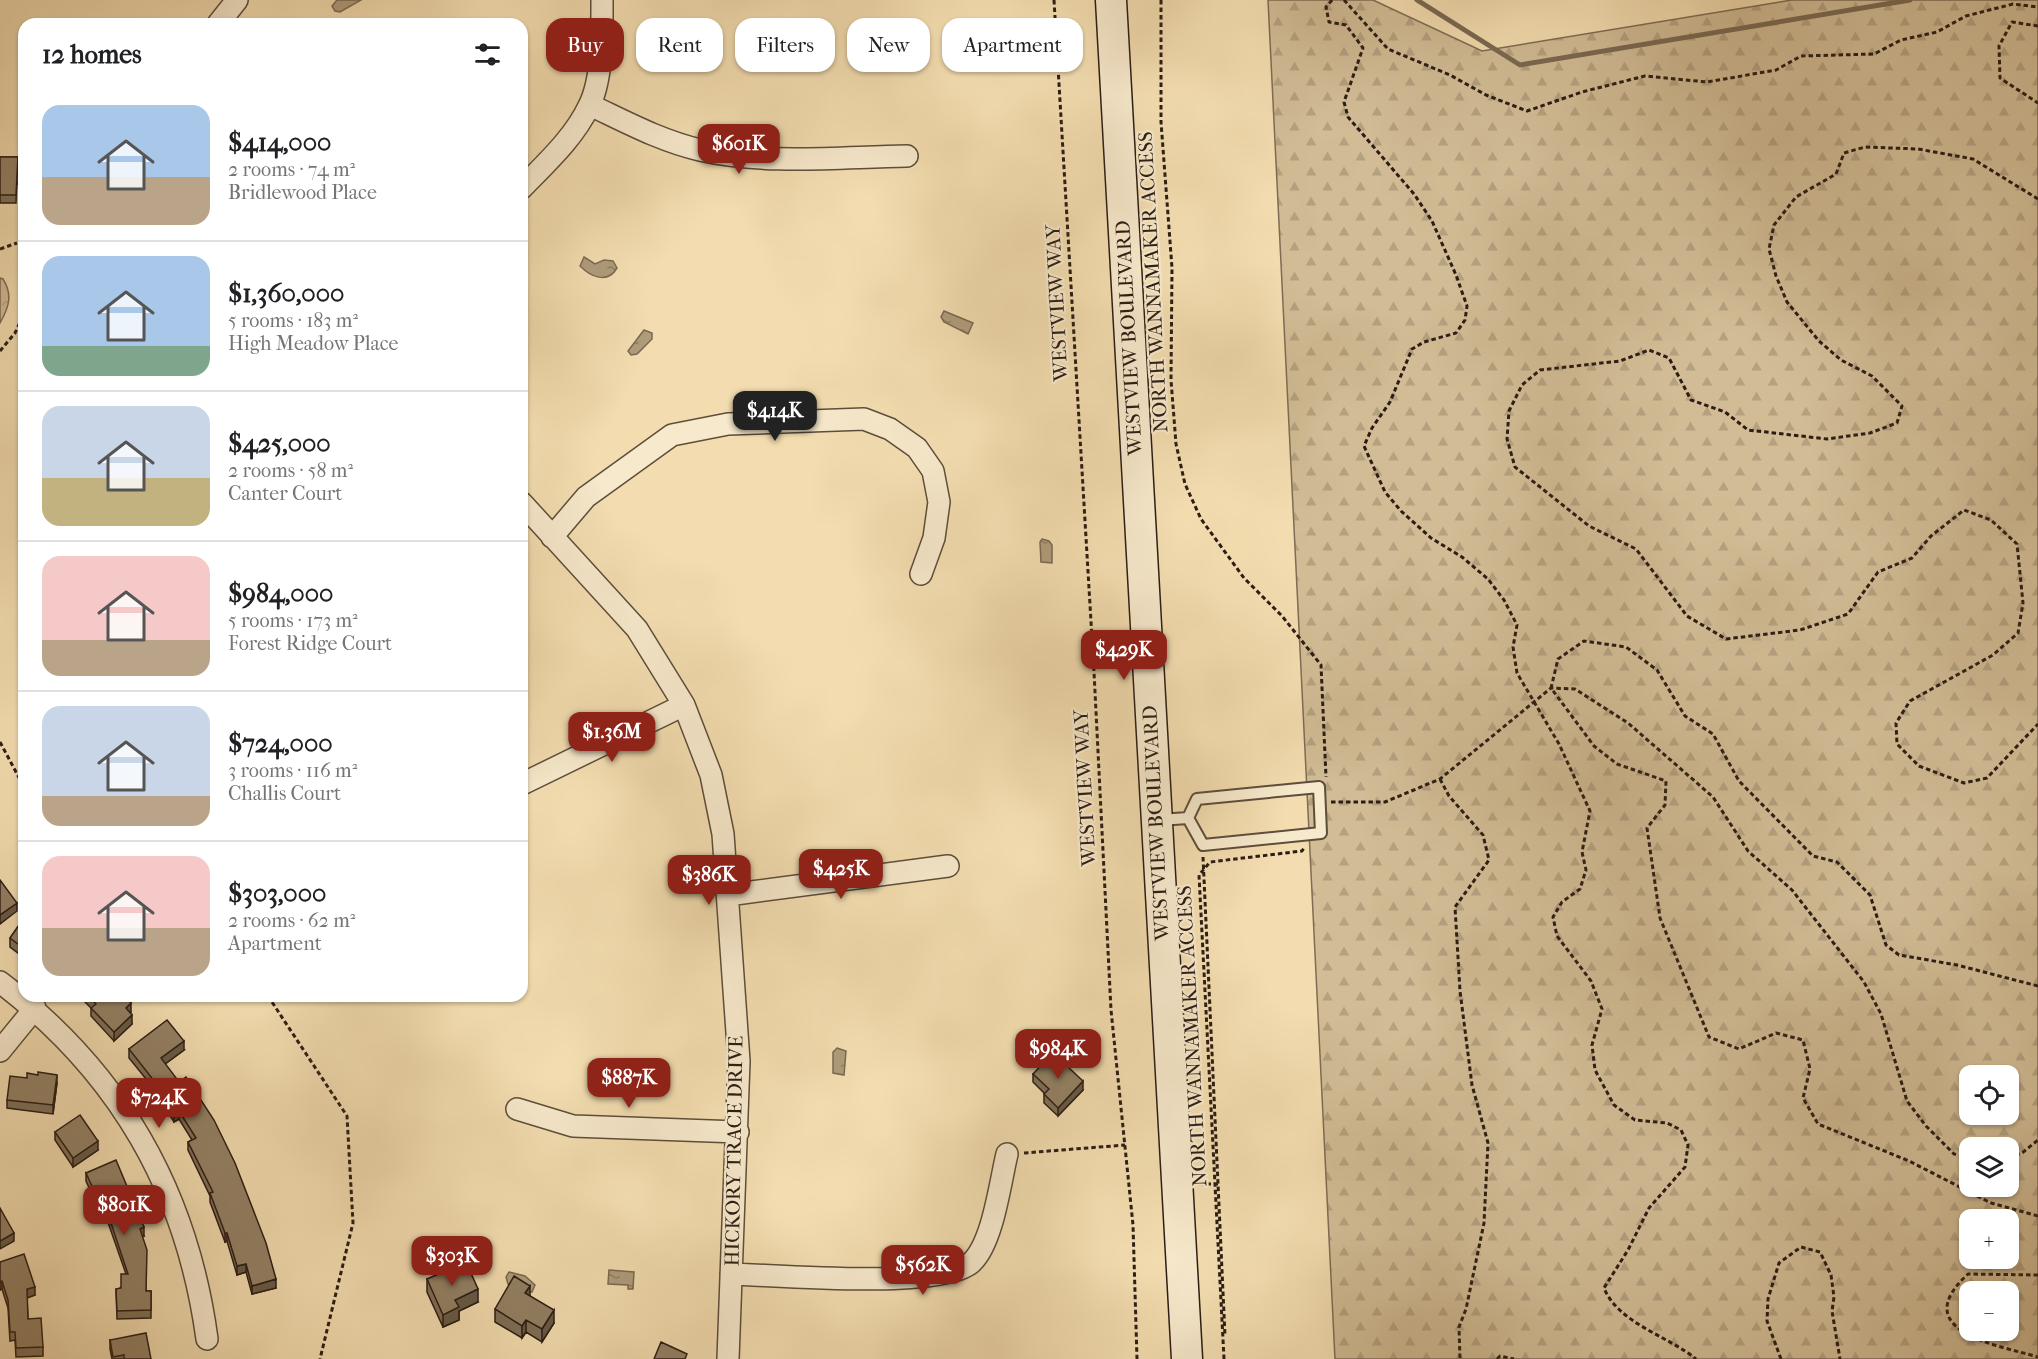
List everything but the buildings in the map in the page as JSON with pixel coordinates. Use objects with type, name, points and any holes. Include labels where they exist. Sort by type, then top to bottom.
[{"type":"street","points":[[223,18],[237,0]]},
{"type":"street","points":[[528,183],[561,148],[590,105],[603,47],[602,0]]},
{"type":"street","name":"WESTVIEW BOULEVARD","points":[[1111,0],[1187,1359]]},
{"type":"street","points":[[590,105],[648,133],[700,150],[754,157],[907,156]]},
{"type":"street","points":[[552,537],[586,497],[672,435],[728,424],[864,419],[890,429],[917,447],[933,471],[939,502],[934,538],[921,574]]},
{"type":"street","name":"HICKORY TRACE DRIVE","points":[[528,511],[637,629],[684,705],[711,775],[723,834],[739,1061],[728,1359]]},
{"type":"street","points":[[528,781],[684,705]]},
{"type":"street","points":[[728,896],[948,866]]},
{"type":"street","points":[[0,982],[18,995]]},
{"type":"street","points":[[27,1002],[82,1056],[119,1102],[146,1145],[173,1200],[195,1270],[207,1340]]},
{"type":"street","points":[[0,1051],[35,1008]]},
{"type":"street","points":[[518,1109],[573,1126],[738,1132]]},
{"type":"street","points":[[731,1274],[893,1279],[949,1274],[972,1263],[985,1243],[1007,1154]]},
{"type":"lane","points":[[1319,787],[1321,833],[1203,845],[1188,818],[1197,799],[1319,787]]},
{"type":"lane","points":[[1156,820],[1188,818]]},
{"type":"path","name":"WESTVIEW WAY","points":[[1054,0],[1094,660],[1111,1010],[1133,1225],[1137,1359]]},
{"type":"path","name":"NORTH WANNAMAKER ACCESS","points":[[1161,0],[1161,122],[1172,268],[1171,380],[1176,444],[1185,484],[1201,519],[1244,578],[1282,616],[1321,665],[1326,780]]},
{"type":"path","points":[[1332,0],[1326,7],[1329,22],[1346,25],[1363,48],[1344,102],[1348,117],[1414,194],[1432,221],[1467,306],[1465,320],[1456,333],[1424,342],[1412,349],[1390,402],[1372,428],[1365,446],[1385,492],[1401,511],[1431,538],[1462,557],[1488,579],[1504,600],[1517,625],[1513,647],[1517,673],[1559,744],[1590,811],[1582,852],[1586,870],[1580,889],[1562,902],[1553,917],[1557,936],[1591,981],[1602,1009],[1592,1045],[1595,1070],[1614,1106],[1635,1120],[1667,1123],[1681,1130],[1688,1145],[1685,1167],[1649,1208],[1628,1250],[1604,1288],[1609,1300],[1622,1311],[1696,1359]]},
{"type":"path","points":[[1344,0],[1388,49],[1450,75],[1486,95],[1527,111],[1582,92],[1645,76],[1707,82],[1776,70],[1801,56],[1874,54],[1900,40],[1937,32],[1966,16],[2013,4],[2038,7]]},
{"type":"path","points":[[2038,26],[2012,22],[1999,46],[2000,78],[2038,103]]},
{"type":"path","points":[[2038,200],[1973,159],[1918,148],[1865,147],[1844,153],[1836,174],[1796,197],[1774,225],[1769,249],[1776,276],[1788,302],[1819,341],[1841,360],[1872,376],[1902,406],[1897,423],[1870,433],[1827,439],[1748,430],[1725,412],[1691,400],[1669,357],[1649,350],[1620,362],[1540,370],[1522,385],[1513,402],[1509,411],[1507,439],[1515,467],[1547,495],[1589,526],[1636,549],[1687,616],[1726,639],[1758,637],[1800,630],[1848,614],[1878,572],[1912,558],[1931,536],[1964,510],[1991,520],[2017,544],[2023,603],[2018,633],[1993,655],[1910,701],[1896,723],[1897,744],[1919,766],[1964,783],[1987,778],[2038,724]]},
{"type":"path","points":[[9,183],[18,184]]},
{"type":"path","points":[[0,249],[18,243]]},
{"type":"path","points":[[0,351],[18,327]]},
{"type":"path","points":[[1320,816],[1328,803],[1385,802],[1440,779],[1551,688],[1558,659],[1584,640],[1626,647],[1657,670],[1684,716],[1713,735],[1739,781],[1813,856],[1837,862],[1870,895],[1886,945],[1899,955],[1957,965],[2038,986]]},
{"type":"path","points":[[1551,688],[1575,689],[1628,723],[1713,797],[1748,851],[1792,890],[1864,982],[1881,1014],[1907,1101],[1926,1126],[1954,1154],[1959,1155]]},
{"type":"path","points":[[1551,688],[1602,752],[1617,764],[1666,781],[1665,806],[1647,828],[1660,918],[1709,1037],[1739,1049],[1776,1033],[1803,1040],[1810,1069],[1803,1098],[1818,1124],[1909,1161],[1991,1203],[2038,1216]]},
{"type":"path","points":[[0,742],[18,776]]},
{"type":"path","points":[[1440,779],[1449,796],[1483,835],[1489,860],[1455,907],[1461,992],[1472,1085],[1488,1143],[1484,1223],[1466,1309],[1459,1327],[1460,1359]]},
{"type":"path","name":"NORTH WANNAMAKER ACCESS","points":[[1204,869],[1210,862],[1302,851],[1311,834]]},
{"type":"path","points":[[1203,845],[1225,1359]]},
{"type":"path","points":[[272,1002],[347,1116],[353,1223],[320,1359]]},
{"type":"path","points":[[2019,1154],[2038,1140]]},
{"type":"path","points":[[1007,1154],[1125,1145]]},
{"type":"path","points":[[1781,1359],[1767,1322],[1768,1299],[1779,1263],[1801,1247],[1820,1252],[1831,1275],[1834,1297],[1832,1311],[1840,1359]]},
{"type":"path","points":[[2038,1275],[1968,1274],[1952,1288],[1947,1306],[1951,1323],[1967,1336],[2038,1357]]},
{"type":"path","points":[[1497,1359],[1500,1356],[1514,1359]]},
{"type":"green space","points":[[1268,0],[1373,0],[1482,51],[1792,0],[2038,0],[2038,1359],[1335,1359]]},
{"type":"green space","points":[[0,278],[6,285],[9,296],[6,312],[0,323]]},
{"type":"water","points":[[337,0],[361,0],[340,12],[335,11],[332,6]]},
{"type":"water","points":[[584,257],[595,264],[604,260],[613,261],[617,268],[608,276],[593,276],[580,266]]},
{"type":"water","points":[[944,311],[973,323],[968,334],[944,322],[941,317]]},
{"type":"water","points":[[644,330],[652,333],[652,339],[637,354],[631,355],[628,351]]},
{"type":"water","points":[[1042,539],[1049,541],[1052,545],[1052,563],[1041,562],[1040,542]]},
{"type":"water","points":[[837,1048],[846,1051],[844,1075],[833,1073],[833,1052]]},
{"type":"water","points":[[609,1270],[634,1272],[633,1289],[628,1289],[628,1285],[608,1284]]},
{"type":"water","points":[[509,1272],[525,1276],[535,1285],[532,1292],[525,1293],[508,1284],[506,1277]]},
{"type":"waterway","points":[[1417,0],[1520,65],[1910,0]]}]
